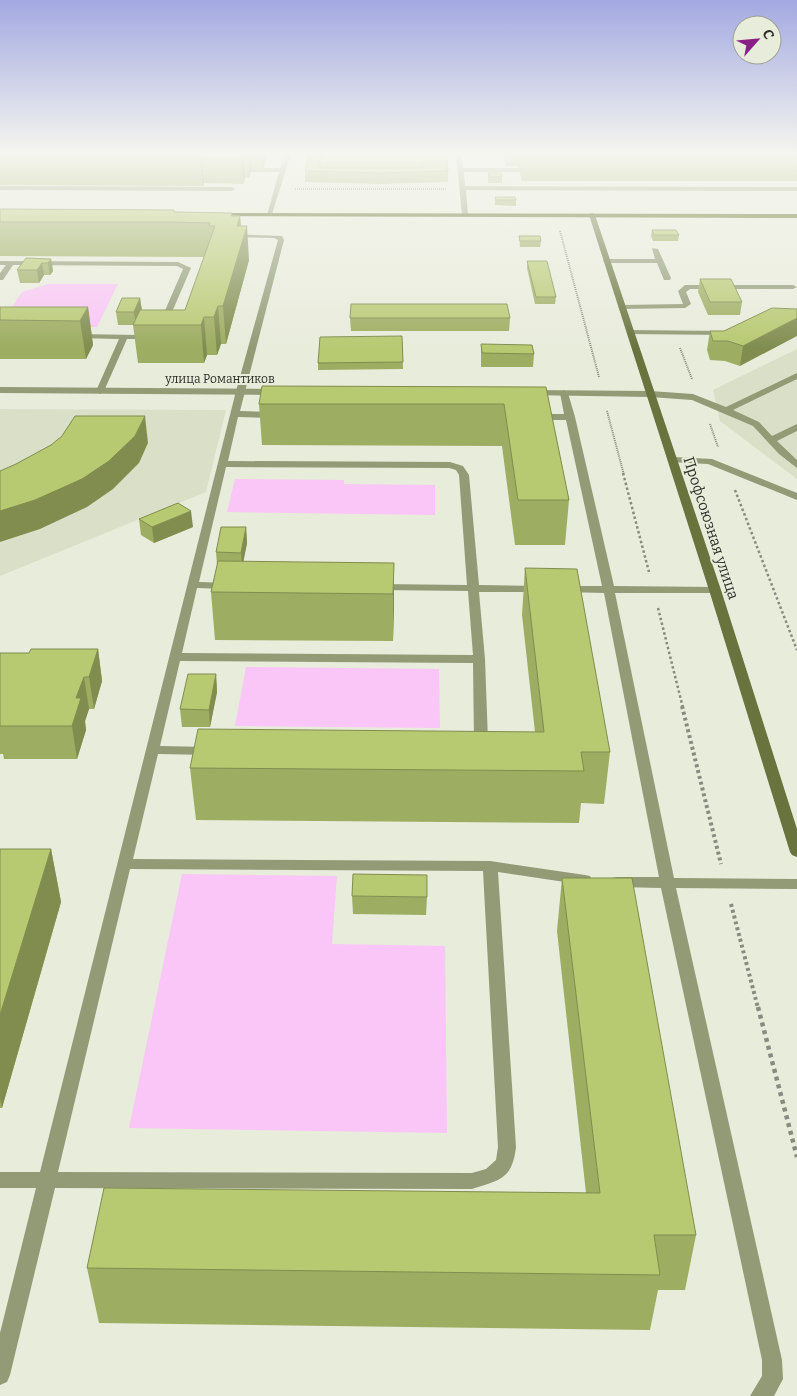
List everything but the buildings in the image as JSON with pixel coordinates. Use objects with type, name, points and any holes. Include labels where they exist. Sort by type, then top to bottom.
[{"type":"main road","name":"Профсоюзная улица","points":[[593,219],[715,590],[797,852]]},
{"type":"street","points":[[0,1375],[240,392],[280,240],[280,238],[274,236],[227,235]]},
{"type":"street","points":[[654,249],[667,278]]},
{"type":"street","points":[[607,261],[660,261]]},
{"type":"street","points":[[0,263],[178,264],[188,268],[160,331],[149,336],[67,336]]},
{"type":"street","points":[[0,278],[11,263]]},
{"type":"street","points":[[622,307],[685,306],[687,304],[682,291],[688,288],[792,288]]},
{"type":"street","points":[[630,332],[730,333]]},
{"type":"street","points":[[100,390],[124,337]]},
{"type":"street","points":[[726,410],[797,376]]},
{"type":"street","name":"улица Романтиков","points":[[0,390],[290,392]]},
{"type":"street","points":[[525,392],[650,394],[700,398],[756,424],[797,465]]},
{"type":"street","points":[[564,393],[608,590],[668,884],[772,1360],[773,1379],[761,1396]]},
{"type":"street","points":[[235,414],[284,415]]},
{"type":"street","points":[[521,417],[570,417]]},
{"type":"street","points":[[772,440],[797,427]]},
{"type":"street","points":[[672,460],[709,462],[725,466],[797,497]]},
{"type":"street","points":[[223,464],[450,465],[460,468],[464,475],[479,659],[480,741],[474,749],[468,751]]},
{"type":"street","points":[[194,586],[244,586]]},
{"type":"street","points":[[363,587],[715,590]]},
{"type":"street","points":[[176,657],[479,659]]},
{"type":"street","points":[[152,750],[222,751]]},
{"type":"street","points":[[125,864],[490,866],[601,882],[797,884]]},
{"type":"street","points":[[0,1180],[472,1181],[492,1175],[505,1164],[507,1147],[490,866]]},
{"type":"path","points":[[558,224],[599,379],[606,393],[607,412],[654,590],[726,884],[797,1157]]},
{"type":"path","points":[[674,333],[797,650]]},
{"type":"shaded area","points":[[48,284],[118,284],[97,327],[31,327],[8,313],[22,292]]},
{"type":"shaded area","points":[[797,349],[797,479],[720,421],[713,390]]},
{"type":"shaded area","points":[[0,409],[226,410],[206,492],[0,576]]},
{"type":"shaded area","points":[[235,479],[344,480],[344,484],[435,485],[435,515],[227,512]]},
{"type":"shaded area","points":[[246,667],[439,669],[440,728],[235,726]]},
{"type":"shaded area","points":[[182,874],[337,876],[332,944],[445,946],[447,1133],[129,1128]]}]
